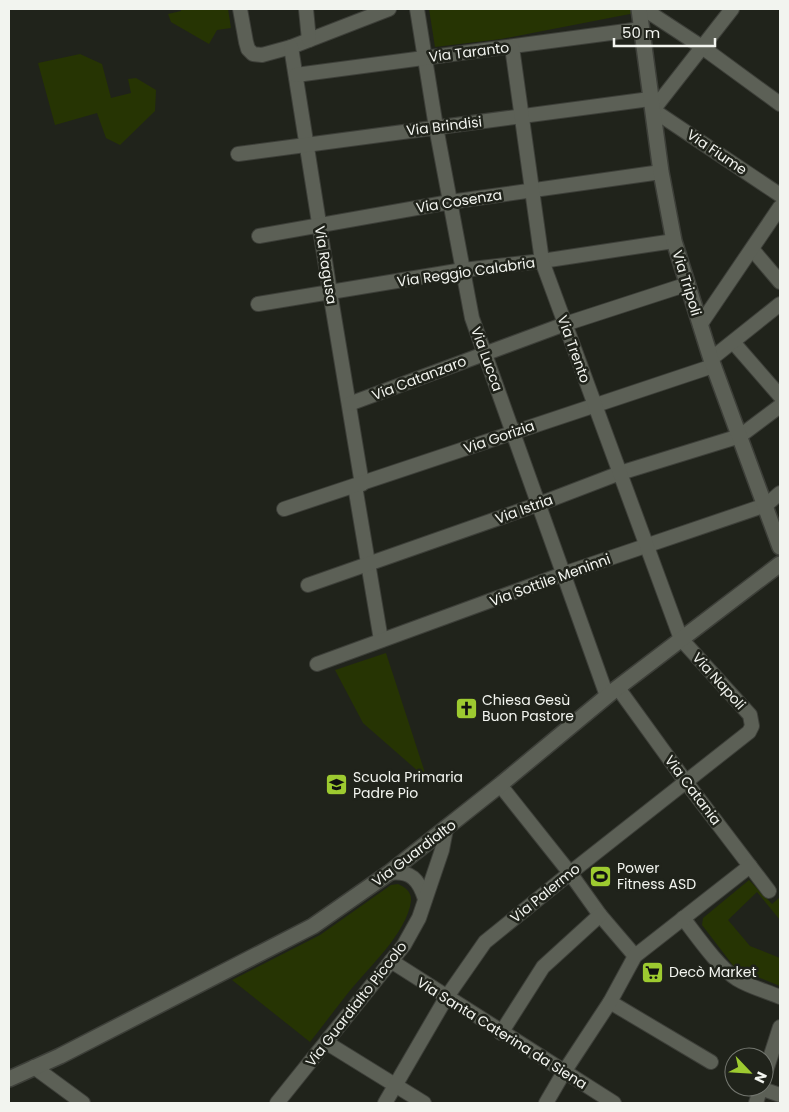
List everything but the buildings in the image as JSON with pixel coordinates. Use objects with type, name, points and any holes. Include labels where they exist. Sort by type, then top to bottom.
[{"type":"street","points":[[240,9],[248,49],[253,54],[262,55],[291,47],[389,9]]},
{"type":"street","points":[[306,9],[309,40]]},
{"type":"street","name":"Via Lucca","points":[[417,9],[436,127],[472,318],[564,574],[613,692]]},
{"type":"street","name":"Via Tripoli","points":[[639,9],[661,172],[674,242],[712,362],[780,547]]},
{"type":"street","points":[[644,9],[702,47],[780,104]]},
{"type":"street","points":[[652,104],[702,47],[732,9]]},
{"type":"street","name":"Via Taranto","points":[[296,75],[641,29]]},
{"type":"street","name":"Via Trento","points":[[512,46],[542,262],[681,639]]},
{"type":"street","name":"Via Ragusa","points":[[291,47],[349,404],[368,564],[381,640]]},
{"type":"street","name":"Via Brindisi","points":[[238,154],[522,116],[652,104]]},
{"type":"street","name":"Via Fiume","points":[[652,104],[780,195]]},
{"type":"street","name":"Via Cosenza","points":[[259,236],[450,202],[661,172]]},
{"type":"street","points":[[700,325],[780,207]]},
{"type":"street","name":"Via Reggio Calabria","points":[[258,304],[463,270],[542,262],[674,242]]},
{"type":"street","points":[[752,249],[780,282]]},
{"type":"street","name":"Via Catanzaro","points":[[349,404],[565,324],[688,284]]},
{"type":"street","name":"Via Gorizia","points":[[284,509],[595,404],[712,362],[733,342],[780,304]]},
{"type":"street","points":[[733,342],[780,396]]},
{"type":"street","name":"Via Istria","points":[[308,585],[539,504],[620,473],[740,436],[780,406]]},
{"type":"street","name":"Via Sottile Meninni","points":[[317,664],[564,574],[766,505],[780,493]]},
{"type":"street","name":"Via Guardialto","points":[[9,1079],[60,1056],[313,926],[389,873],[446,829],[613,692],[780,564]]},
{"type":"street","name":"Via Napoli","points":[[681,639],[750,715],[752,726]]},
{"type":"street","name":"Via Catania","points":[[613,692],[686,782],[769,891]]},
{"type":"street","name":"Via Palermo","points":[[385,1103],[446,998],[485,942],[749,732],[752,726]]},
{"type":"street","points":[[500,785],[570,873],[600,915],[635,956]]},
{"type":"street","name":"Via Guardialto Piccolo","points":[[277,1103],[327,1043],[404,944],[415,927],[442,850],[446,829]]},
{"type":"street","points":[[546,1103],[610,1002],[635,956],[750,866]]},
{"type":"street","points":[[389,873],[398,872],[408,874],[414,878],[421,887],[425,899]]},
{"type":"street","points":[[501,1033],[543,967],[600,915]]},
{"type":"street","points":[[683,918],[725,970],[750,986],[780,997]]},
{"type":"street","name":"Via Santa Caterina da Siena","points":[[390,961],[614,1103]]},
{"type":"street","points":[[610,1002],[711,1062]]},
{"type":"street","points":[[773,1047],[780,1026]]},
{"type":"street","points":[[327,1043],[424,1103]]},
{"type":"street","points":[[34,1067],[83,1103]]},
{"type":"green space","points":[[181,9],[228,9],[231,28],[217,30],[209,44],[171,22],[168,14],[181,11]]},
{"type":"green space","points":[[429,9],[635,9],[635,13],[501,39],[435,47]]},
{"type":"green space","points":[[80,54],[102,64],[111,98],[131,93],[128,79],[136,78],[156,90],[155,111],[120,145],[106,138],[97,113],[55,125],[38,63]]},
{"type":"green space","points":[[386,653],[427,779],[363,723],[335,670]]},
{"type":"green space","points":[[749,880],[772,904],[780,897],[780,920],[757,892],[728,920],[750,946],[780,958],[780,986],[735,968],[702,925],[703,918]]},
{"type":"green space","points":[[398,884],[408,890],[411,901],[408,913],[395,938],[348,993],[310,1042],[232,980],[320,935],[391,885]]},
{"type":"place","name":"Chiesa Gesù Buon Pastore","points":[[466,708]]},
{"type":"place","name":"Scuola Primaria Padre Pio","points":[[337,785]]},
{"type":"place","name":"Power Fitness ASD","points":[[601,876]]},
{"type":"place","name":"Decò Market","points":[[653,972]]}]
